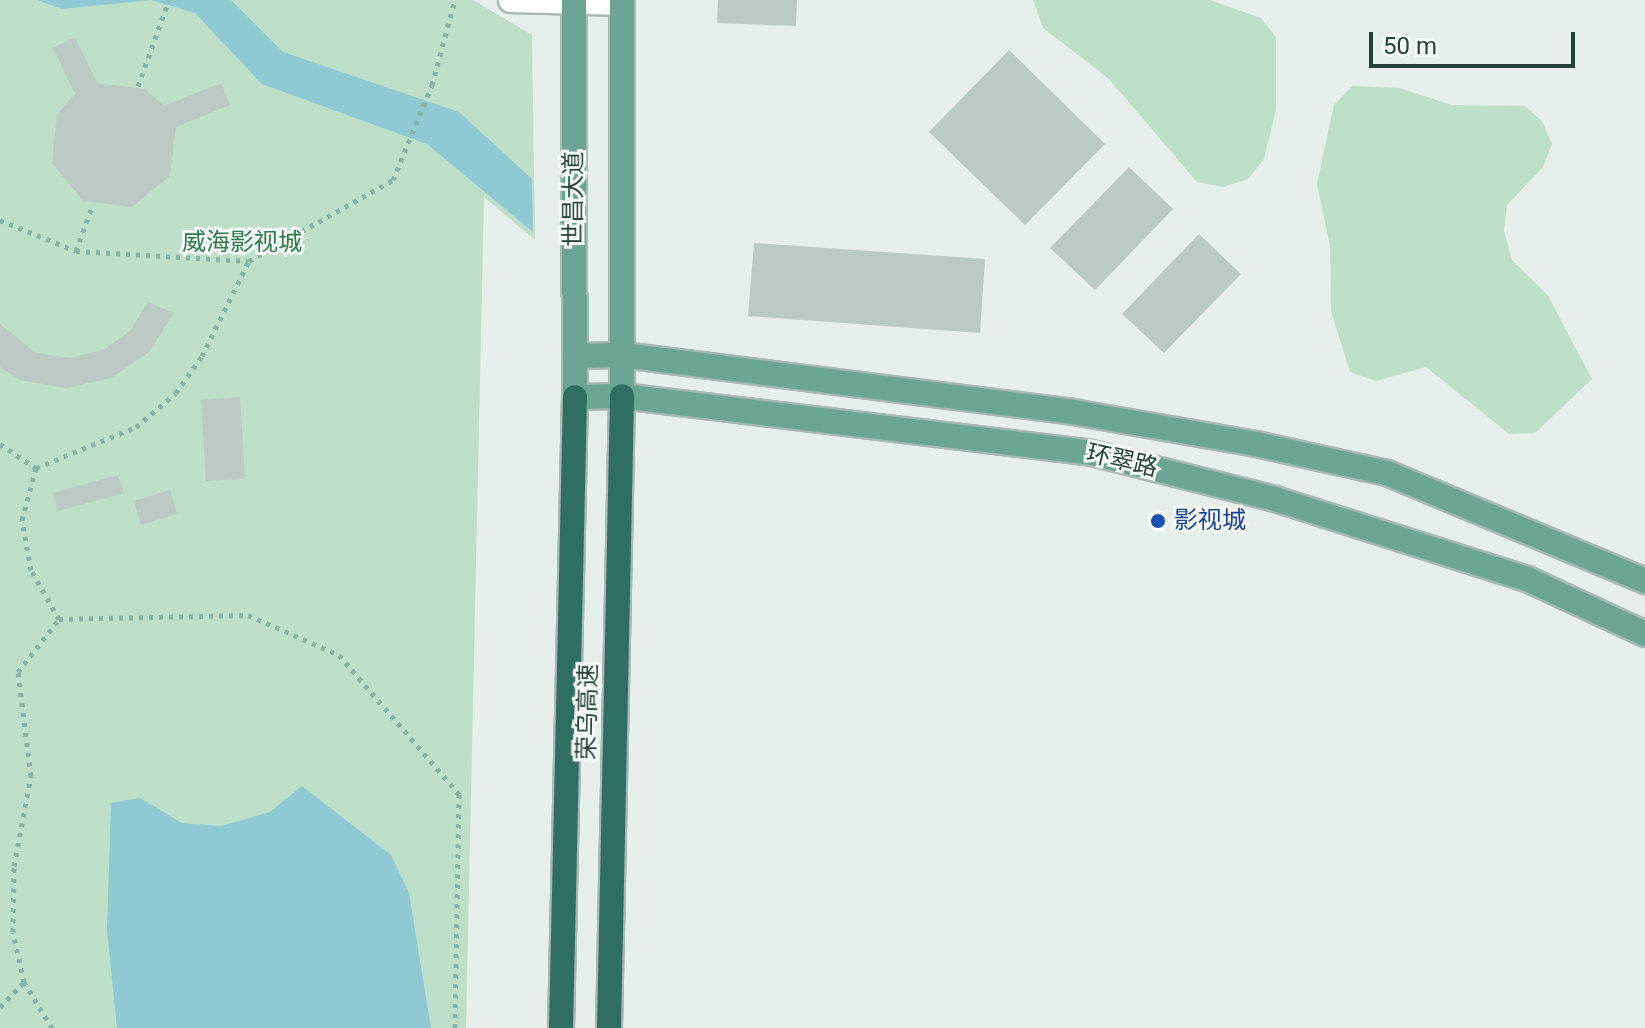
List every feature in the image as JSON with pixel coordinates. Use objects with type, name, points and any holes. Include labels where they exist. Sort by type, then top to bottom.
[{"type":"highway","name":"荣乌高速","points":[[609,1028],[622,396]]},
{"type":"highway","name":"荣乌高速","points":[[561,1028],[575,397]]},
{"type":"main road","name":"世昌大道","points":[[574,1],[575,397]]},
{"type":"main road","name":"世昌大道","points":[[622,1],[622,396]]},
{"type":"main road","name":"环翠路","points":[[576,356],[623,355],[1073,412],[1256,444],[1387,473],[1645,581]]},
{"type":"main road","name":"环翠路","points":[[575,397],[622,396],[1088,452],[1275,499],[1527,579],[1645,634]]},
{"type":"lane","points":[[511,0],[622,1]]},
{"type":"path","points":[[138,86],[169,0]]},
{"type":"path","points":[[36,468],[136,427],[176,393],[249,261],[393,180],[432,85],[455,0]]},
{"type":"path","points":[[76,251],[93,204]]},
{"type":"path","points":[[0,220],[76,251],[249,261]]},
{"type":"path","points":[[0,444],[36,468]]},
{"type":"path","points":[[36,468],[22,520],[31,570],[59,619]]},
{"type":"path","points":[[59,619],[248,615],[339,655],[459,794],[455,1028]]},
{"type":"path","points":[[52,1028],[24,982],[13,932],[14,866],[31,776],[18,672],[59,619]]},
{"type":"path","points":[[0,1007],[24,982]]},
{"type":"green space","name":"威海影视城","points":[[0,0],[473,0],[532,35],[535,240],[484,197],[466,1028],[0,1028]]},
{"type":"green space","points":[[1033,0],[1210,0],[1261,18],[1276,37],[1276,110],[1264,159],[1248,179],[1223,187],[1197,182],[1109,79],[1043,28]]},
{"type":"green space","points":[[1352,86],[1399,88],[1452,105],[1525,106],[1542,121],[1552,144],[1543,167],[1507,205],[1504,230],[1512,260],[1547,294],[1592,379],[1535,433],[1509,434],[1426,367],[1376,381],[1350,372],[1331,311],[1330,246],[1317,184],[1334,105]]},
{"type":"water","points":[[37,0],[151,0],[62,9]]},
{"type":"water","points":[[151,0],[231,0],[283,52],[459,112],[532,179],[533,232],[427,144],[262,84],[195,13]]},
{"type":"water","points":[[302,786],[391,855],[409,893],[431,1028],[117,1028],[107,930],[111,803],[140,798],[182,823],[221,826],[270,812]]},
{"type":"building","points":[[718,0],[797,0],[796,26],[717,23]]},
{"type":"building","points":[[75,37],[97,83],[145,89],[164,106],[221,83],[230,105],[176,127],[170,176],[132,207],[83,201],[52,163],[57,114],[75,94],[53,48]]},
{"type":"building","points":[[1009,50],[1105,144],[1025,225],[929,132]]},
{"type":"building","points":[[1129,167],[1173,209],[1095,290],[1050,248]]},
{"type":"building","points":[[1199,234],[1241,274],[1164,353],[1122,314]]},
{"type":"building","points":[[754,243],[985,259],[980,333],[748,316]]},
{"type":"building","points":[[148,302],[174,313],[149,352],[111,378],[66,388],[20,380],[0,367],[0,324],[36,353],[70,358],[103,350],[130,331]]},
{"type":"building","points":[[240,397],[245,479],[206,481],[201,400]]},
{"type":"building","points":[[118,475],[124,493],[58,511],[53,493]]},
{"type":"building","points":[[170,490],[177,514],[141,525],[134,501]]},
{"type":"place","name":"影视城","points":[[1158,521]]}]
